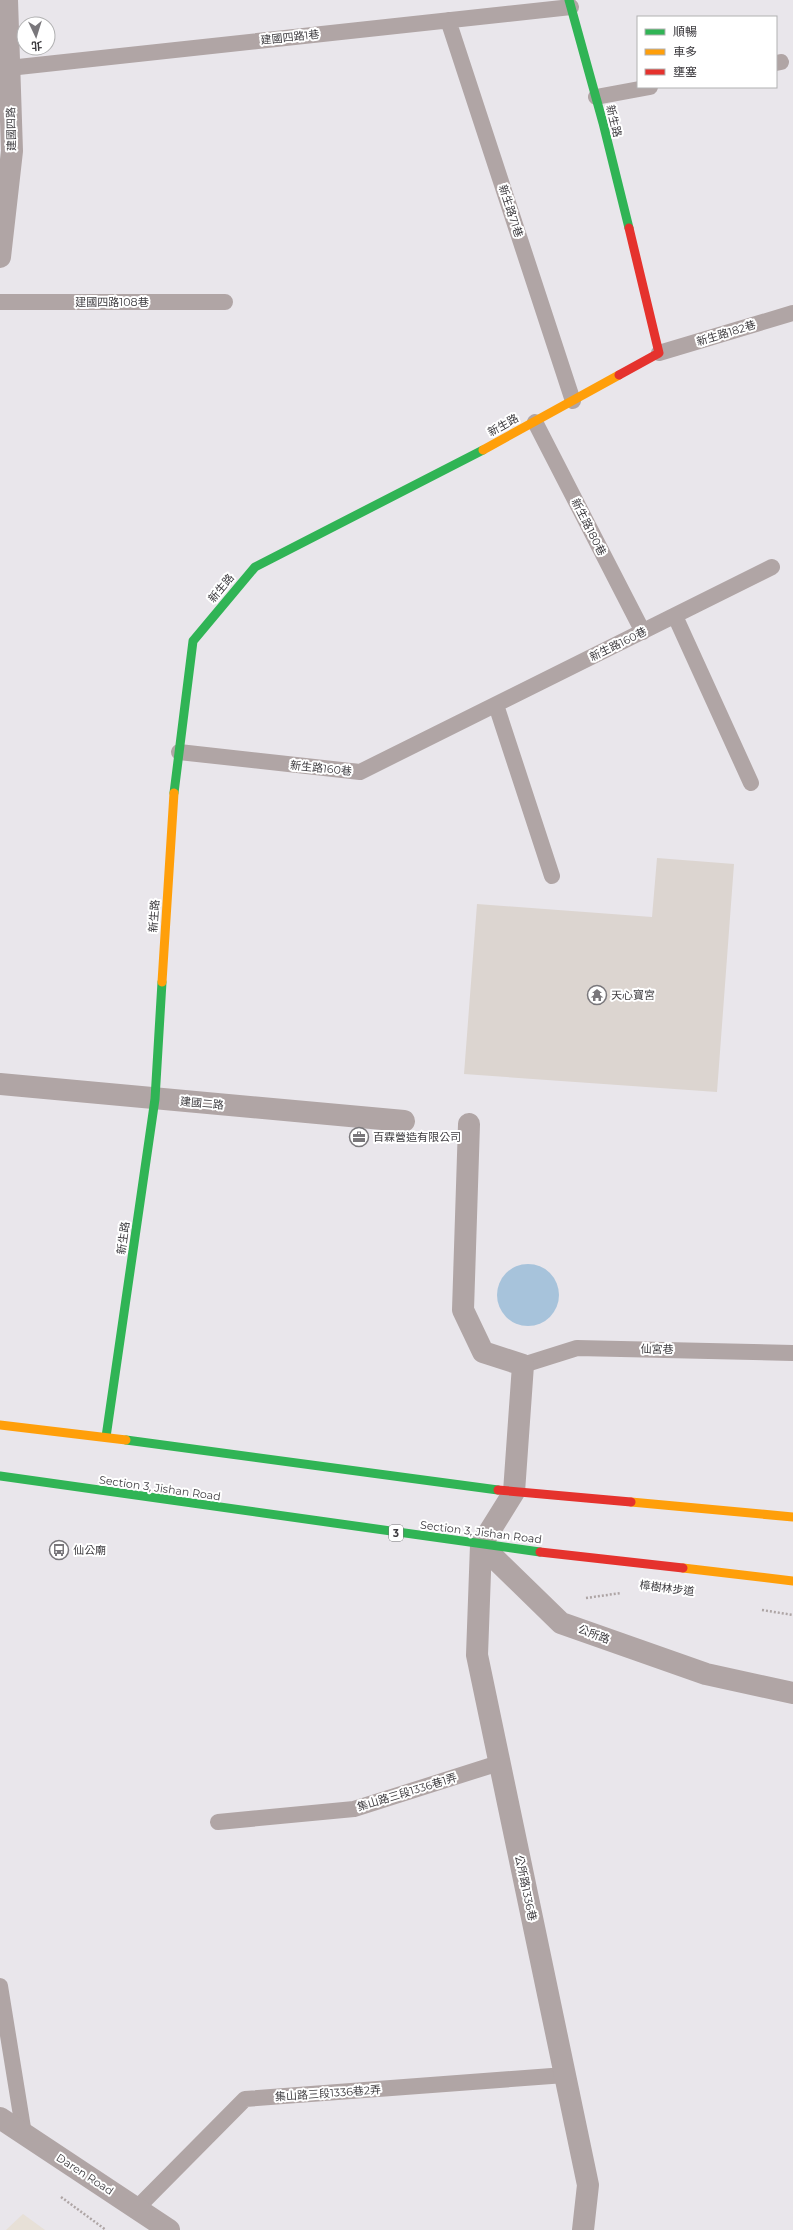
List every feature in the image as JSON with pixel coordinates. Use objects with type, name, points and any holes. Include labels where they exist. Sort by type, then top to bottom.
[{"type":"street","name":"建國四路","points":[[0,257],[12,151],[7,0]]},
{"type":"street","name":"新生路","points":[[106,1437],[155,1099],[174,790],[193,641],[255,567],[468,459],[659,353],[596,97],[570,4]]},
{"type":"street","name":"建國二路","points":[[0,1084],[404,1121]]},
{"type":"street","points":[[469,1124],[463,1310],[483,1352],[523,1365],[514,1492],[481,1545]]},
{"type":"street","points":[[0,1425],[106,1437],[514,1492],[793,1517]]},
{"type":"street","name":"Section 3, Jishan Road","points":[[0,1476],[481,1545],[793,1581]]},
{"type":"street","name":"公所路","points":[[481,1545],[561,1623],[706,1674],[793,1693]]},
{"type":"street","name":"公所路1336巷","points":[[481,1545],[477,1655],[588,2185],[583,2230]]},
{"type":"street","name":"Daren Road","points":[[0,2118],[169,2230]]},
{"type":"lane","name":"建國四路1巷","points":[[9,68],[448,20],[570,4]]},
{"type":"lane","name":"新生路71巷","points":[[448,20],[573,401]]},
{"type":"lane","points":[[596,97],[645,88]]},
{"type":"lane","name":"建國四路108巷","points":[[0,302],[225,302]]},
{"type":"lane","name":"新生路182巷","points":[[659,353],[793,313]]},
{"type":"lane","name":"新生路180巷","points":[[535,422],[643,632]]},
{"type":"lane","name":"新生路160巷","points":[[179,752],[360,772],[772,567]]},
{"type":"lane","points":[[675,616],[751,783]]},
{"type":"lane","points":[[496,705],[552,876]]},
{"type":"lane","name":"仙宮巷","points":[[523,1365],[577,1348],[793,1353]]},
{"type":"lane","name":"集山路三段1336巷1弄","points":[[218,1822],[354,1808],[499,1763]]},
{"type":"lane","points":[[0,1986],[24,2134]]},
{"type":"lane","name":"集山路三段1336巷2弄","points":[[136,2208],[245,2099],[565,2075]]},
{"type":"path","name":"樟樹林步道","points":[[538,1600],[594,1598],[625,1593]]},
{"type":"path","points":[[755,1609],[793,1615]]},
{"type":"shaded area","points":[[23,2214],[45,2230],[6,2230]]},
{"type":"water","points":[[528,1264],[540,1266],[550,1273],[557,1283],[559,1295],[557,1307],[550,1317],[540,1324],[528,1326],[516,1324],[506,1317],[499,1307],[497,1295],[499,1283],[506,1273],[516,1266]]},
{"type":"building","name":"天心寶宮","points":[[657,858],[734,864],[717,1092],[464,1074],[477,904],[652,917]]},
{"type":"traffic: fast","points":[[569,0],[603,123],[629,228]]},
{"type":"traffic: fast","points":[[174,793],[193,641],[255,567],[483,450]]},
{"type":"traffic: fast","points":[[106,1437],[155,1099],[162,982]]},
{"type":"traffic: fast","points":[[126,1440],[498,1490]]},
{"type":"traffic: fast","points":[[0,1476],[540,1552]]},
{"type":"traffic: slow","points":[[483,450],[619,375]]},
{"type":"traffic: slow","points":[[162,982],[174,793]]},
{"type":"traffic: slow","points":[[0,1425],[126,1440]]},
{"type":"traffic: slow","points":[[631,1502],[793,1517]]},
{"type":"traffic: slow","points":[[683,1568],[793,1581]]},
{"type":"traffic: jam","points":[[619,375],[659,353],[629,228]]},
{"type":"traffic: jam","points":[[498,1490],[631,1502]]},
{"type":"traffic: jam","points":[[540,1552],[683,1568]]},
{"type":"place","name":"天心寶宮","points":[[597,995]]},
{"type":"place","name":"百霖營造有限公司","points":[[359,1137]]},
{"type":"place","name":"仙公廟","points":[[59,1550]]}]
